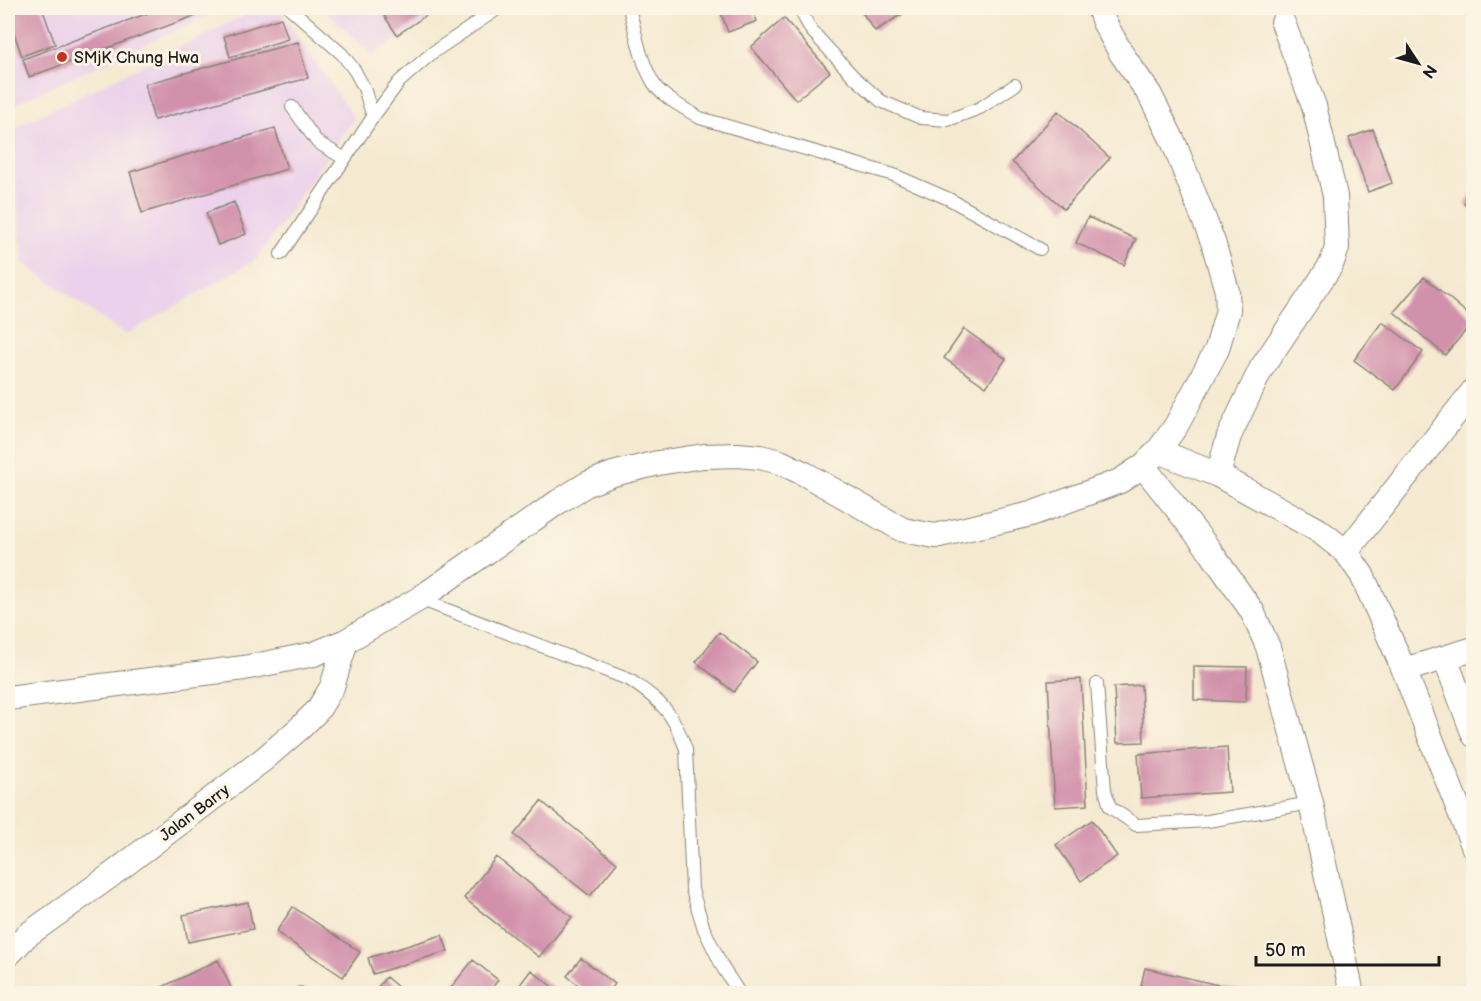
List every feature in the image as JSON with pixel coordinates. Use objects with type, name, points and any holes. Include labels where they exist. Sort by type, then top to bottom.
[{"type":"street","points":[[8,698],[244,668],[314,654],[346,641],[419,599],[587,484],[613,474],[658,463],[738,454],[780,462],[903,530],[935,536],[1031,514],[1120,481],[1150,458],[1176,426],[1217,350],[1228,310],[1227,291],[1214,242],[1173,141],[1149,96],[1104,22],[1099,8]]},
{"type":"street","points":[[1218,475],[1229,436],[1262,369],[1331,265],[1336,248],[1335,196],[1314,106],[1282,23]]},
{"type":"street","points":[[1346,552],[1473,390]]},
{"type":"street","points":[[1150,458],[1218,475],[1318,530],[1346,552],[1362,575],[1404,670],[1473,848]]},
{"type":"street","points":[[1150,458],[1252,611],[1268,647],[1311,803],[1352,993]]},
{"type":"street","name":"Jalan Barry","points":[[8,955],[26,936],[201,807],[300,728],[318,710],[332,687],[346,641]]},
{"type":"street","points":[[1404,670],[1473,649]]},
{"type":"street","points":[[1445,658],[1473,735]]},
{"type":"lane","points":[[290,8],[342,54],[355,71],[364,88],[373,117]]},
{"type":"lane","points":[[281,254],[399,82],[432,53],[499,8]]},
{"type":"lane","points":[[629,8],[641,55],[655,85],[675,103],[700,118],[894,175],[949,199],[1040,249]]},
{"type":"lane","points":[[799,8],[811,30],[853,76],[881,101],[921,118],[948,120],[980,108],[1014,85]]},
{"type":"lane","points":[[292,107],[317,142],[345,159]]},
{"type":"lane","points":[[419,599],[630,680],[664,708],[686,748],[692,890],[704,929],[723,968],[740,993]]},
{"type":"lane","points":[[1097,684],[1104,790],[1110,807],[1136,825],[1208,821],[1311,803]]},
{"type":"shaded area","name":"SMjK Chung Hwa","points":[[8,8],[224,8],[8,107]]},
{"type":"shaded area","points":[[260,8],[278,8],[354,118],[257,259],[125,335],[23,263],[10,130]]},
{"type":"shaded area","points":[[322,8],[447,8],[372,55]]},
{"type":"building","points":[[8,8],[42,8],[55,44],[22,56],[8,16]]},
{"type":"building","points":[[162,8],[216,8],[29,77],[23,59]]},
{"type":"building","points":[[379,8],[437,8],[397,35]]},
{"type":"building","points":[[719,8],[752,8],[757,21],[728,32]]},
{"type":"building","points":[[859,8],[912,8],[875,31]]},
{"type":"building","points":[[281,18],[288,39],[230,57],[224,36]]},
{"type":"building","points":[[784,18],[830,72],[796,100],[751,47]]},
{"type":"building","points":[[298,42],[308,78],[154,120],[145,84]]},
{"type":"building","points":[[1058,111],[1110,158],[1064,209],[1012,162]]},
{"type":"building","points":[[275,128],[287,169],[142,213],[130,172]]},
{"type":"building","points":[[1373,129],[1392,183],[1368,192],[1349,138]]},
{"type":"building","points":[[1474,192],[1474,212],[1464,204]]},
{"type":"building","points":[[234,202],[246,234],[218,245],[206,213]]},
{"type":"building","points":[[1088,217],[1136,239],[1124,265],[1076,243]]},
{"type":"building","points":[[1424,277],[1474,319],[1445,355],[1394,312]]},
{"type":"building","points":[[1382,322],[1423,352],[1395,390],[1354,360]]},
{"type":"building","points":[[964,329],[1006,359],[986,387],[944,358]]},
{"type":"building","points":[[719,632],[757,662],[734,692],[696,662]]},
{"type":"building","points":[[1194,666],[1247,667],[1246,702],[1194,700]]},
{"type":"building","points":[[1081,679],[1088,805],[1055,807],[1048,681]]},
{"type":"building","points":[[1141,685],[1144,742],[1117,743],[1114,687]]},
{"type":"building","points":[[1227,747],[1230,792],[1141,798],[1138,754]]},
{"type":"building","points":[[541,801],[617,863],[590,896],[514,835]]},
{"type":"building","points":[[1092,820],[1117,856],[1081,881],[1056,845]]},
{"type":"building","points":[[496,857],[572,917],[539,957],[464,898]]},
{"type":"building","points":[[248,902],[253,929],[188,942],[183,915]]},
{"type":"building","points":[[293,907],[360,952],[343,977],[276,932]]},
{"type":"building","points":[[442,935],[448,951],[373,974],[368,958]]},
{"type":"building","points":[[581,958],[615,984],[607,994],[589,994],[567,976]]},
{"type":"building","points":[[218,960],[234,994],[148,994]]},
{"type":"building","points":[[473,960],[498,980],[488,994],[446,994]]},
{"type":"building","points":[[1145,968],[1253,993],[1253,994],[1139,994]]},
{"type":"building","points":[[531,970],[555,989],[551,994],[513,994]]},
{"type":"building","points":[[386,977],[406,994],[372,994]]},
{"type":"place","name":"SMjK Chung Hwa","points":[[62,57]]}]
